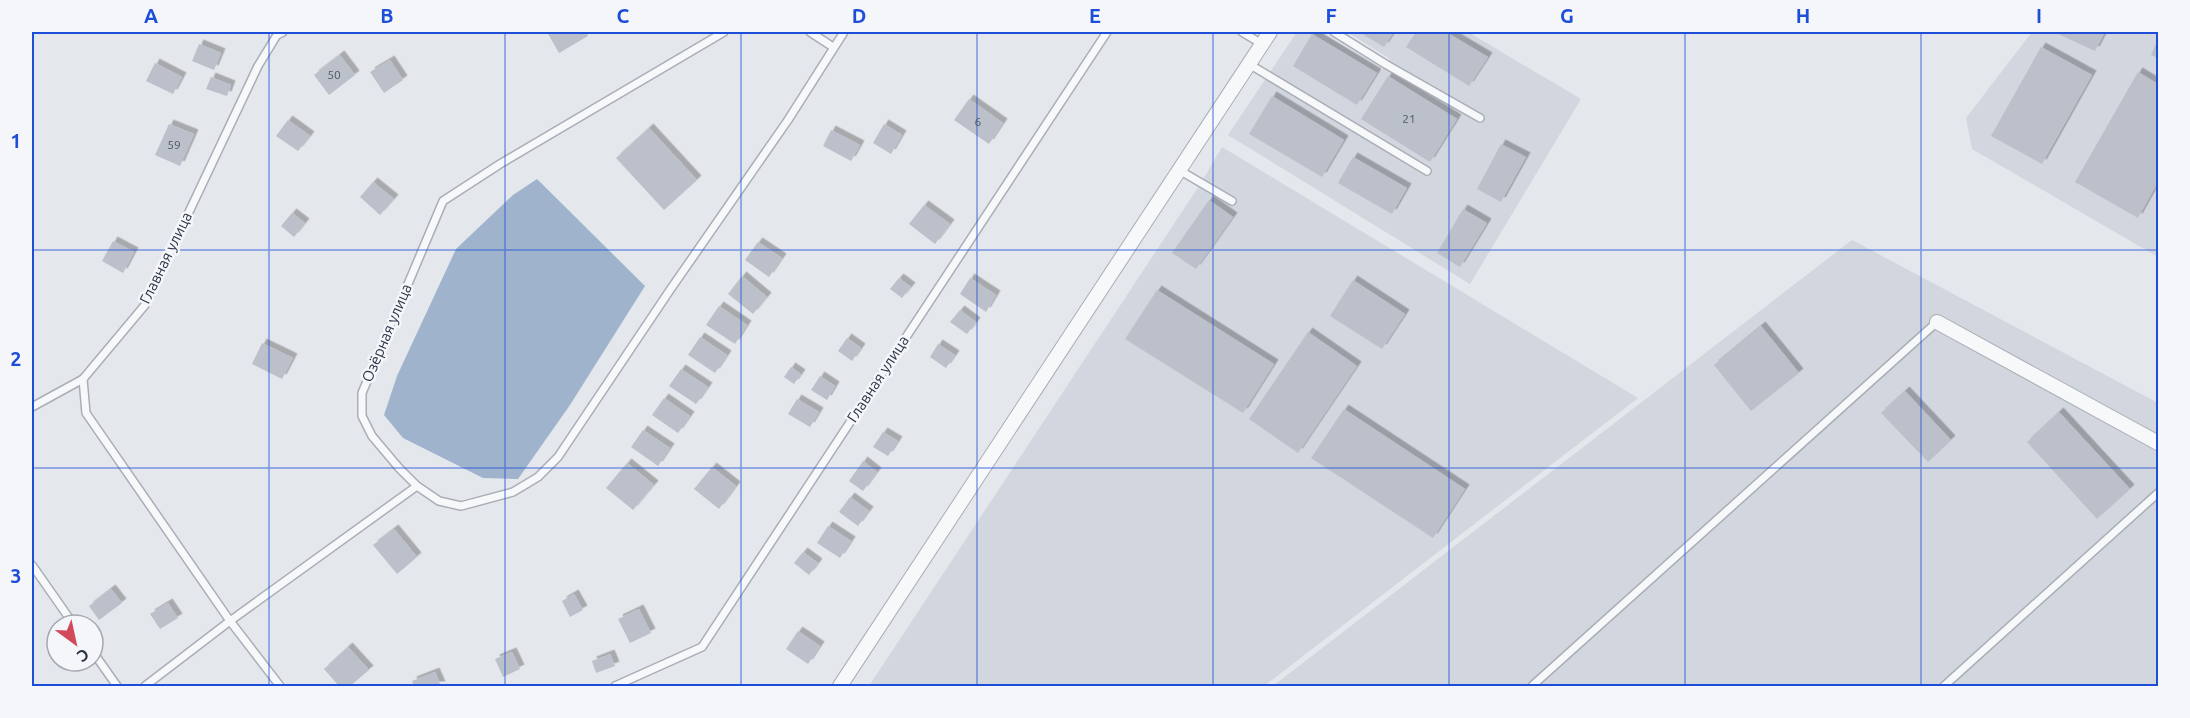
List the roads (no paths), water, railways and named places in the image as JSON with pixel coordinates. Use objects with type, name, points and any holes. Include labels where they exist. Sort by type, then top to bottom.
[{"type":"street","points":[[840,687],[1266,38]]},
{"type":"street","points":[[1936,322],[2158,443]]},
{"type":"lane","name":"Главная улица","points":[[83,379],[144,306],[258,66],[277,35],[283,32]]},
{"type":"lane","name":"Озёрная улица","points":[[724,32],[500,164],[443,201],[362,393],[362,416],[372,436],[417,486],[439,501],[461,506],[513,492],[538,477],[558,457],[788,120],[844,32]]},
{"type":"lane","points":[[810,32],[833,47]]},
{"type":"lane","name":"Главная улица","points":[[615,687],[702,647],[1107,32]]},
{"type":"lane","points":[[1242,32],[1266,38]]},
{"type":"lane","points":[[1334,32],[1386,65],[1480,118]]},
{"type":"lane","points":[[1249,64],[1427,171]]},
{"type":"lane","points":[[1179,170],[1232,201]]},
{"type":"lane","points":[[1532,687],[1936,322]]},
{"type":"lane","points":[[32,407],[83,379],[86,413],[230,621],[280,687]]},
{"type":"lane","points":[[145,687],[230,621],[417,486]]},
{"type":"lane","points":[[1944,687],[2158,494]]},
{"type":"lane","points":[[32,565],[66,613]]},
{"type":"lane","points":[[105,670],[117,687]]},
{"type":"water","points":[[537,179],[645,286],[570,405],[518,479],[483,478],[403,438],[384,415],[397,376],[456,249],[513,195]]}]
